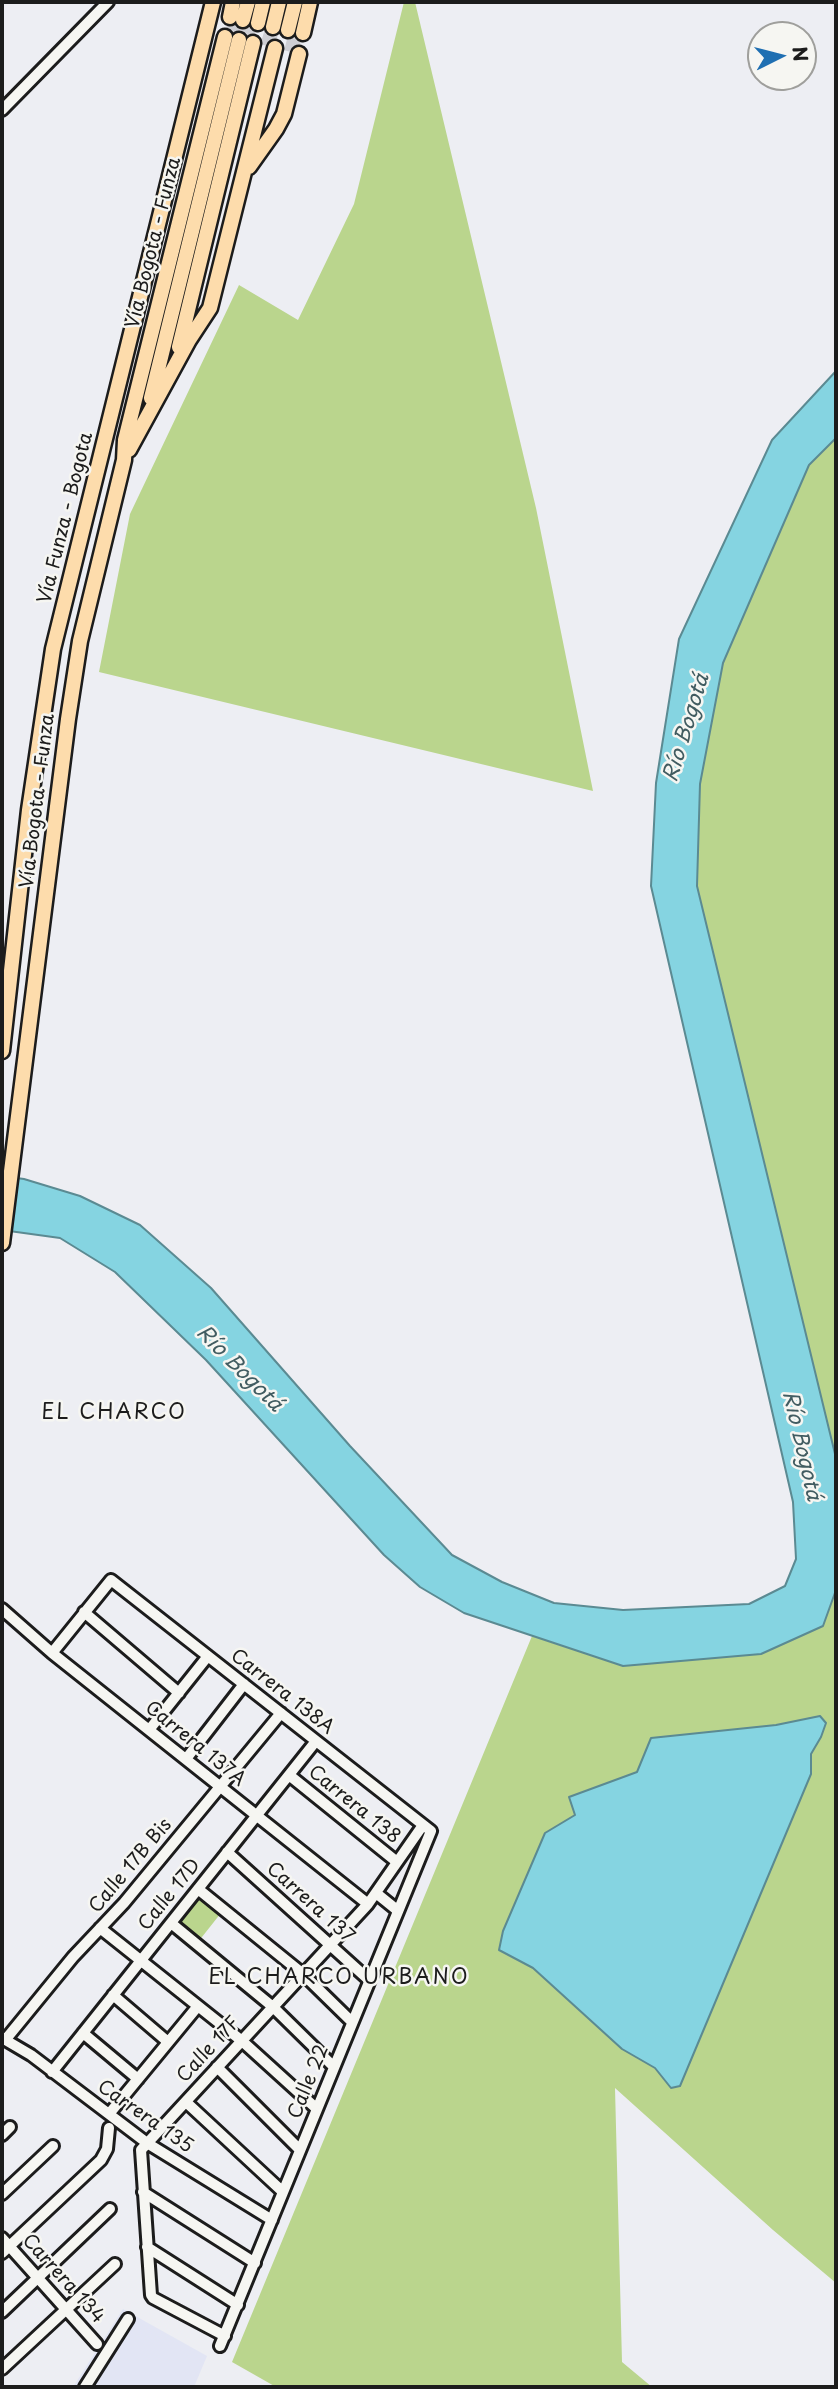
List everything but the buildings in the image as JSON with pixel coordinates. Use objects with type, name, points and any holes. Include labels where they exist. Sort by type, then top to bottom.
[{"type":"main road","name":"Vía Funza - Bogota","points":[[2,1051],[29,810],[53,649],[213,2]]},
{"type":"main road","points":[[233,2],[266,25]]},
{"type":"main road","points":[[240,2],[266,25]]},
{"type":"main road","points":[[248,2],[266,25]]},
{"type":"main road","points":[[256,2],[266,25]]},
{"type":"main road","points":[[264,2],[266,25]]},
{"type":"main road","points":[[266,25],[271,2]]},
{"type":"main road","points":[[266,25],[279,2]]},
{"type":"main road","points":[[266,25],[287,2]]},
{"type":"main road","points":[[266,25],[295,2]]},
{"type":"main road","points":[[266,25],[303,2]]},
{"type":"main road","points":[[266,25],[310,2]]},
{"type":"main road","name":"Vía Bogota - Funza","points":[[244,174],[276,130],[284,114],[261,45]]},
{"type":"main road","name":"Vía Bogota - Funza","points":[[124,460],[189,340],[210,308],[215,293],[244,174],[261,45]]},
{"type":"main road","name":"Vía Bogota - Funza","points":[[202,320],[261,45]]},
{"type":"main road","name":"Vía Bogota - Funza","points":[[189,340],[261,45]]},
{"type":"main road","name":"Vía Bogota - Funza","points":[[175,366],[261,45]]},
{"type":"main road","name":"Vía Bogota - Funza","points":[[163,387],[261,45]]},
{"type":"main road","name":"Vía Bogota - Funza","points":[[147,416],[261,45]]},
{"type":"main road","name":"Vía Bogota - Funza","points":[[132,444],[261,45]]},
{"type":"main road","name":"Vía Bogota - Funza","points":[[2,1243],[79,641],[124,460],[125,440],[261,45]]},
{"type":"main road","points":[[43,714],[68,719]]},
{"type":"street","points":[[2,110],[104,6],[89,2]]},
{"type":"street","points":[[2,982],[11,967]]},
{"type":"street","name":"Carrera 138A","points":[[84,1612],[111,1580],[427,1828]]},
{"type":"street","name":"Carrera 137A","points":[[2,1609],[52,1653],[368,1904]]},
{"type":"street","points":[[52,1653],[84,1612],[178,1693]]},
{"type":"street","points":[[149,1730],[208,1656]]},
{"type":"street","points":[[186,1759],[244,1684]]},
{"type":"street","name":"Calle 17B Bis","points":[[4,2038],[281,1713]]},
{"type":"street","name":"Calle 17D","points":[[52,2072],[316,1741]]},
{"type":"street","name":"Carrera 138","points":[[289,1775],[397,1862]]},
{"type":"street","name":"Calle 17F","points":[[147,2143],[368,1904],[397,1862],[427,1828]]},
{"type":"street","name":"Calle 22","points":[[147,2247],[150,2291],[153,2298],[223,2341],[397,1910],[427,1828]]},
{"type":"street","name":"Carrera 137","points":[[227,1852],[369,1980]]},
{"type":"street","points":[[198,1889],[303,1974],[352,2022]]},
{"type":"street","points":[[376,1893],[397,1910]]},
{"type":"street","points":[[171,1923],[273,2007],[334,2067]]},
{"type":"street","points":[[100,1928],[242,2040],[317,2109]]},
{"type":"street","points":[[113,1996],[168,2042]]},
{"type":"street","points":[[109,2114],[198,2006]]},
{"type":"street","points":[[83,2033],[138,2078]]},
{"type":"street","name":"Carrera 135","points":[[4,2038],[147,2143],[272,2220]]},
{"type":"street","points":[[217,2067],[300,2150]]},
{"type":"street","points":[[186,2102],[283,2192]]},
{"type":"street","points":[[4,2246],[101,2160],[107,2149],[109,2127]]},
{"type":"street","points":[[147,2143],[141,2150],[147,2247],[238,2305]]},
{"type":"street","points":[[2,2194],[53,2146]]},
{"type":"street","points":[[143,2192],[255,2263]]},
{"type":"street","points":[[2,2312],[110,2209]]},
{"type":"street","name":"Carrera 134","points":[[4,2246],[38,2278],[97,2344]]},
{"type":"street","points":[[2,2369],[115,2264]]},
{"type":"street","points":[[85,2387],[128,2319]]},
{"type":"shaded area","points":[[123,2309],[207,2356],[194,2387],[73,2387]]},
{"type":"green space","points":[[404,2],[415,2],[536,508],[593,791],[99,672],[130,514],[239,285],[298,320],[354,204]]},
{"type":"green space","points":[[836,438],[836,1458],[697,886],[700,784],[723,663],[809,465]]},
{"type":"green space","points":[[836,1590],[836,2283],[615,2088],[622,2362],[652,2387],[276,2387],[232,2362],[532,1636],[623,1666],[823,1626]]},
{"type":"green space","points":[[198,1894],[221,1913],[198,1942],[175,1923]]},
{"type":"water","name":"Río Bogotá","points":[[836,371],[836,438],[809,465],[723,663],[700,784],[697,886],[836,1458],[836,1590],[823,1626],[761,1654],[623,1666],[464,1613],[420,1587],[384,1555],[206,1360],[115,1272],[60,1238],[2,1230],[2,1176],[24,1179],[80,1196],[140,1225],[211,1288],[350,1446],[452,1555],[502,1582],[554,1603],[623,1610],[749,1604],[785,1586],[796,1559],[793,1502],[651,886],[656,783],[679,639],[772,440]]},
{"type":"water","points":[[820,1716],[826,1723],[811,1754],[811,1774],[680,2086],[671,2088],[655,2068],[622,2049],[533,1968],[499,1950],[503,1931],[545,1833],[575,1815],[569,1797],[637,1772],[651,1738],[776,1725]]},
{"type":"tunnel","points":[[231,38],[236,18]]},
{"type":"tunnel","points":[[246,41],[251,22]]},
{"type":"tunnel","points":[[267,46],[273,27]]},
{"type":"tunnel","points":[[291,52],[296,32]]},
{"type":"district","name":"EL CHARCO","points":[[114,1413]]},
{"type":"district","name":"EL CHARCO URBANO","points":[[339,1978]]}]
